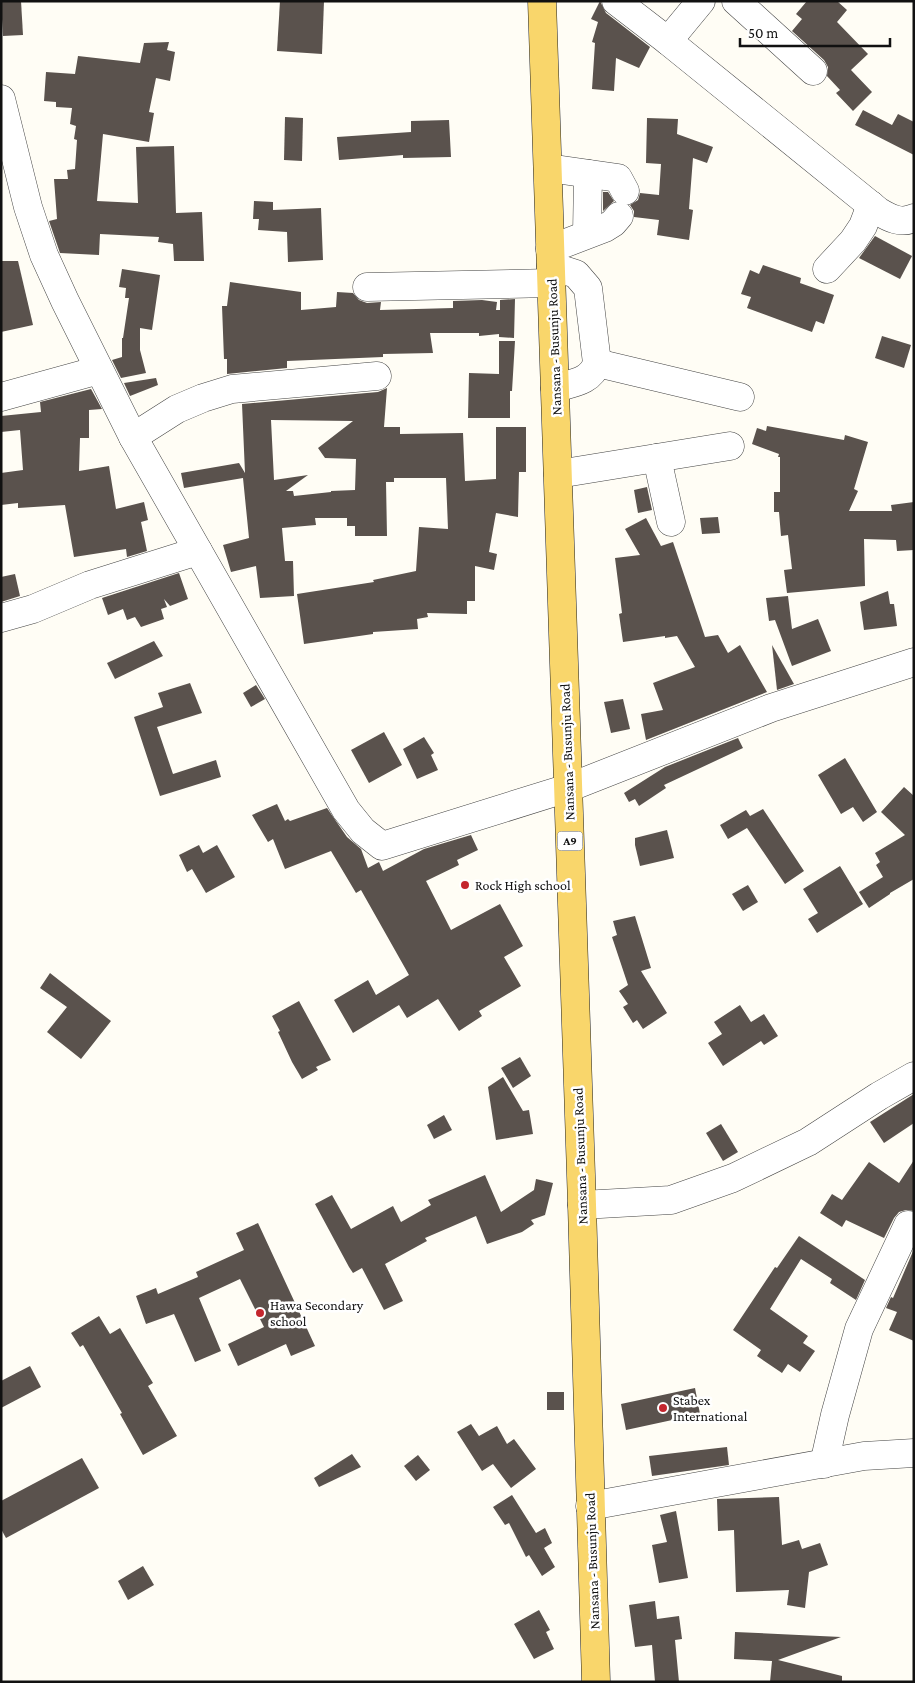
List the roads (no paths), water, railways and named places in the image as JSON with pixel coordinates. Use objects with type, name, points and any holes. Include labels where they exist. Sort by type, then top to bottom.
[{"type":"main road","name":"Nansana - Busunju Road","points":[[542,1],[596,1682]]},
{"type":"street","points":[[616,1],[887,217],[898,220],[914,218]]},
{"type":"street","points":[[668,41],[701,1]]},
{"type":"street","points":[[736,1],[813,71]]},
{"type":"street","points":[[1,99],[28,207],[44,255],[133,437],[346,810],[364,831],[382,846],[568,788],[771,708],[914,662]]},
{"type":"street","points":[[548,168],[618,178],[622,203],[613,223],[587,234],[551,266]]},
{"type":"street","points":[[587,234],[588,174]]},
{"type":"street","points":[[827,268],[853,241],[863,226],[871,205]]},
{"type":"street","points":[[367,287],[551,266],[576,274],[588,288],[597,363],[594,371],[585,380],[555,388]]},
{"type":"street","points":[[597,363],[740,397]]},
{"type":"street","points":[[1,397],[99,370]]},
{"type":"street","points":[[133,437],[177,409],[232,389],[377,376]]},
{"type":"street","points":[[558,474],[730,446]]},
{"type":"street","points":[[657,458],[671,522]]},
{"type":"street","points":[[1,618],[33,609],[90,585],[198,551]]},
{"type":"street","points":[[582,1205],[671,1200],[733,1178],[808,1142],[879,1096],[914,1076]]},
{"type":"street","points":[[824,1464],[835,1415],[859,1329],[908,1225]]},
{"type":"street","points":[[590,1506],[864,1456],[914,1453]]},
{"type":"place","name":"Rock High school","points":[[465,885]]},
{"type":"place","name":"Hawa Secondary school","points":[[260,1313]]},
{"type":"place","name":"Stabex International","points":[[663,1408]]}]
